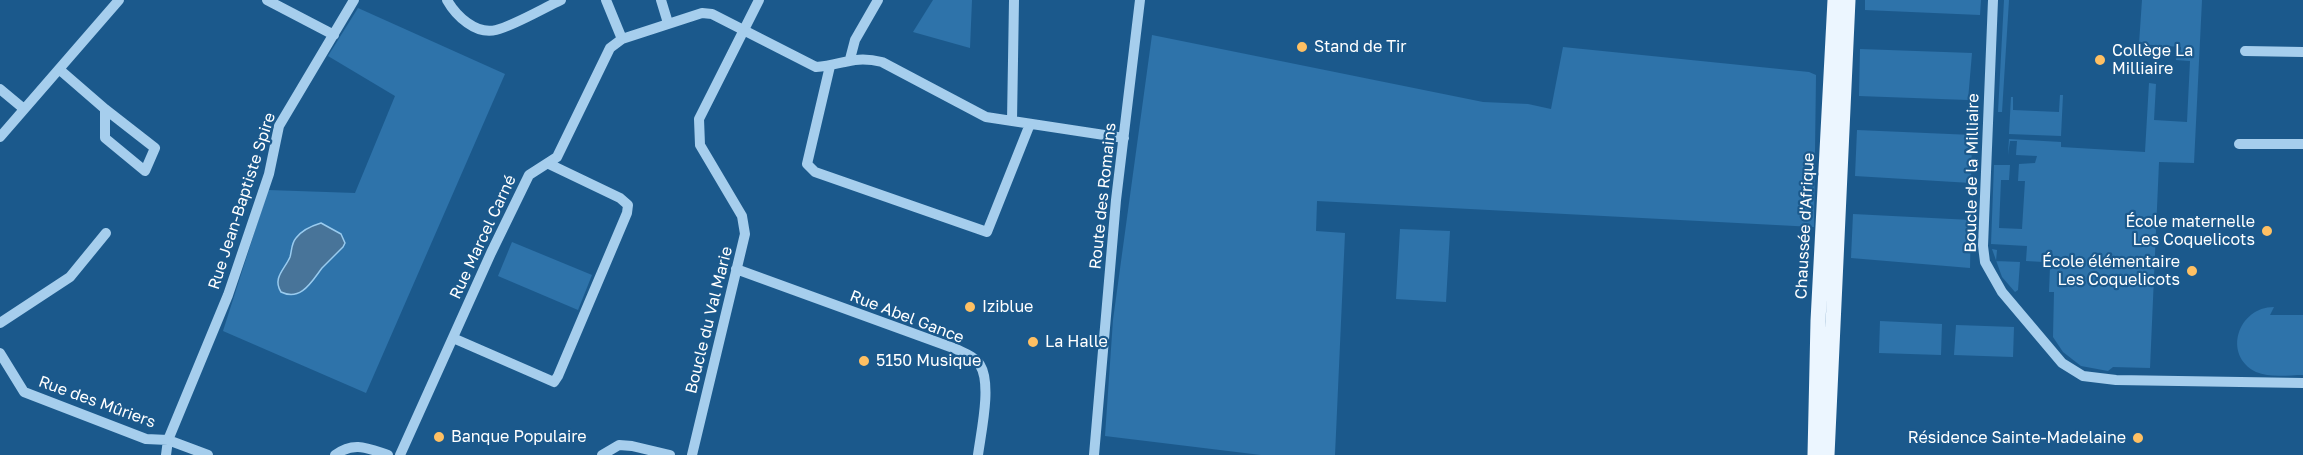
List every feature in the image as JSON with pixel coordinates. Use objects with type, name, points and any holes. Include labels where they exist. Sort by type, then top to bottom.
[{"type":"main road","name":"Chaussée d'Afrique","points":[[1815,455],[1818,321],[1835,0]]},
{"type":"main road","name":"Chaussée d'Afrique","points":[[1827,455],[1848,0]]},
{"type":"street","points":[[0,137],[119,0]]},
{"type":"street","points":[[267,0],[334,35]]},
{"type":"street","name":"Rue Jean-Baptiste Spire","points":[[166,455],[168,440],[214,330],[255,219],[269,174],[279,126],[354,0]]},
{"type":"street","points":[[447,0],[453,11],[470,26],[495,31],[561,0]]},
{"type":"street","points":[[606,0],[622,39],[702,13],[712,14],[816,67],[830,66],[850,59],[866,58],[882,62],[986,117],[1124,138]]},
{"type":"street","points":[[661,0],[668,23]]},
{"type":"street","name":"Boucle du Val Marie","points":[[692,455],[745,234],[742,216],[700,145],[699,119],[759,0]]},
{"type":"street","points":[[850,59],[855,40],[878,0]]},
{"type":"street","points":[[1012,121],[1014,0]]},
{"type":"street","name":"Route des Romains","points":[[1094,455],[1124,138],[1140,0]]},
{"type":"street","name":"Boucle de la Milliaire","points":[[1993,0],[1983,246],[1986,262],[2002,292],[2062,363],[2084,376],[2116,380],[2303,383]]},
{"type":"street","name":"Rue Marcel Carné","points":[[400,455],[491,252],[529,175],[557,157],[610,48],[622,39]]},
{"type":"street","points":[[2245,51],[2303,52]]},
{"type":"street","points":[[830,66],[807,164],[815,172],[987,232],[1030,124]]},
{"type":"street","points":[[60,70],[155,148],[145,171],[105,138],[105,109]]},
{"type":"street","points":[[0,89],[24,109]]},
{"type":"street","points":[[2239,144],[2303,144]]},
{"type":"street","points":[[453,338],[554,382],[558,376],[627,213],[628,205],[620,198],[549,164]]},
{"type":"street","points":[[0,323],[70,277],[106,233]]},
{"type":"street","name":"Rue Abel Gance","points":[[736,269],[975,359],[981,366],[985,379],[978,455]]},
{"type":"street","name":"Rue des Mûriers","points":[[0,353],[24,392],[146,439],[168,440],[208,455]]},
{"type":"street","name":"Route des Romains","points":[[1087,455],[1090,427],[1098,396]]},
{"type":"street","points":[[602,455],[619,445],[670,455]]},
{"type":"street","points":[[335,455],[353,446],[388,455]]},
{"type":"shaded area","points":[[933,0],[972,0],[970,48],[913,32]]},
{"type":"shaded area","points":[[1865,0],[1981,0],[1980,15],[1865,10]]},
{"type":"shaded area","points":[[2004,0],[2009,0],[2002,112],[1998,112]]},
{"type":"shaded area","points":[[2142,0],[2202,0],[2194,163],[2159,162],[2150,368],[2113,367],[2108,371],[2081,366],[2063,352],[2053,337],[2054,292],[2049,292],[2050,267],[2044,267],[2044,262],[2026,261],[2027,246],[1991,244],[1994,165],[2010,165],[2009,180],[2001,180],[1999,228],[2022,229],[2025,181],[2018,181],[2019,164],[2035,163],[2037,156],[2016,155],[2017,141],[2010,141],[2008,155],[2009,139],[2061,142],[2061,147],[2145,152],[2149,83],[2156,84],[2154,120],[2187,122],[2190,61],[2176,60],[2177,50],[2181,50],[2181,47],[2139,44]]},
{"type":"shaded area","points":[[358,8],[505,74],[366,393],[223,331],[268,190],[355,193],[395,96],[328,56]]},
{"type":"shaded area","points":[[1152,35],[1483,102],[1528,104],[1551,109],[1563,47],[1809,72],[1816,75],[1814,227],[1317,201],[1316,231],[1345,233],[1335,455],[1261,455],[1105,436],[1113,320]]},
{"type":"shaded area","points":[[1860,49],[1972,53],[1968,100],[1859,96]]},
{"type":"shaded area","points":[[2060,95],[2063,95],[2061,136],[2009,134],[2011,97],[2013,97],[2013,110],[2059,112]]},
{"type":"shaded area","points":[[1857,130],[1972,135],[1971,183],[1855,176]]},
{"type":"shaded area","points":[[1853,214],[1971,220],[1970,268],[1851,258]]},
{"type":"shaded area","points":[[321,223],[341,234],[345,243],[343,247],[305,289],[294,294],[281,292],[278,282],[280,274],[290,257],[294,240],[310,227]]},
{"type":"shaded area","points":[[1400,229],[1450,231],[1446,302],[1396,299]]},
{"type":"shaded area","points":[[512,242],[592,275],[578,310],[498,276]]},
{"type":"shaded area","points":[[1992,249],[1997,250],[1996,260]]},
{"type":"shaded area","points":[[1996,261],[2020,262],[2018,290],[2015,292],[2002,277]]},
{"type":"shaded area","points":[[2274,307],[2270,315],[2303,315],[2303,375],[2261,374],[2246,364],[2239,355],[2237,344],[2244,323],[2261,309]]},
{"type":"shaded area","points":[[1880,321],[1942,324],[1941,355],[1879,353]]},
{"type":"shaded area","points":[[1956,325],[2014,327],[2013,357],[1954,355]]},
{"type":"place","name":"Stand de Tir","points":[[1302,47]]},
{"type":"place","name":"Collège La Milliaire","points":[[2100,60]]},
{"type":"place","name":"École maternelle Les Coquelicots","points":[[2267,231]]},
{"type":"place","name":"École élémentaire Les Coquelicots","points":[[2192,271]]},
{"type":"place","name":"Iziblue","points":[[970,307]]},
{"type":"place","name":"La Halle","points":[[1033,342]]},
{"type":"place","name":"5150 Musique","points":[[864,361]]},
{"type":"place","name":"Banque Populaire","points":[[439,437]]},
{"type":"place","name":"Résidence Sainte-Madelaine","points":[[2138,438]]}]
